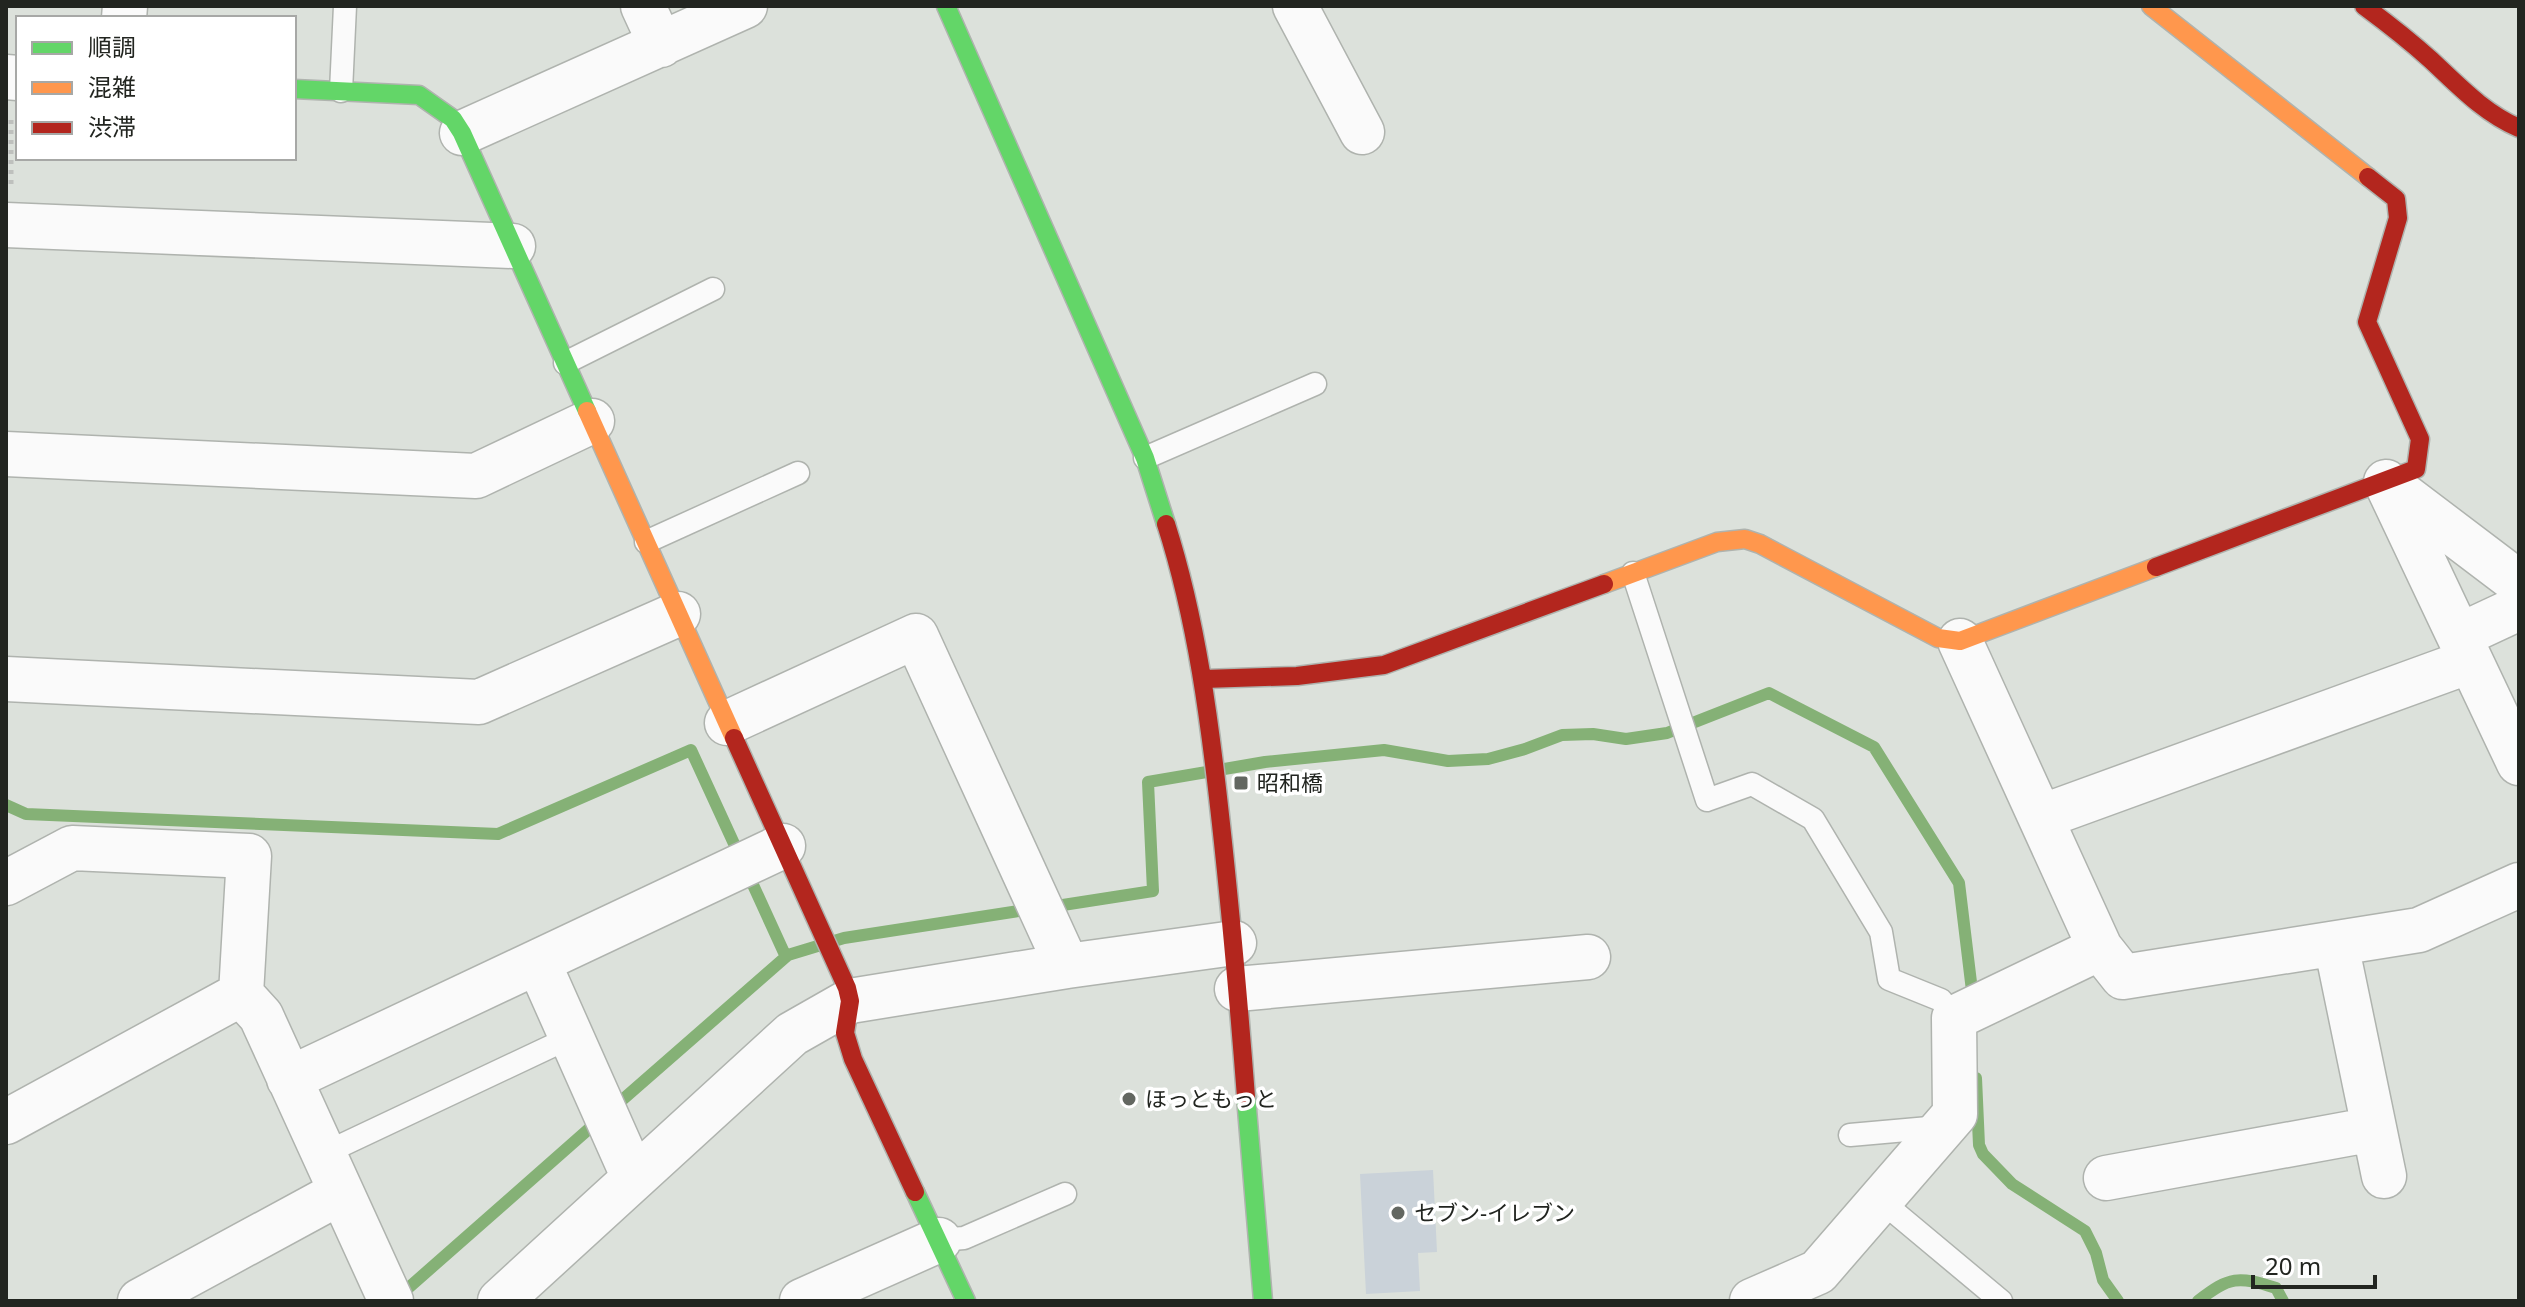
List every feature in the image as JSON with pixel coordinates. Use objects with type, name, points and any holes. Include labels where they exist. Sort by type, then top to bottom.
[{"type":"street","points":[[462,133],[652,25],[745,6]]},
{"type":"street","points":[[946,6],[1145,458],[1177,558],[1209,710],[1234,943],[1263,1301]]},
{"type":"street","points":[[1295,6],[1362,132]]},
{"type":"street","points":[[1204,679],[1297,676],[1384,665],[1717,542],[1745,539],[1938,638],[1960,641],[2416,469],[2420,439],[2367,322],[2398,218],[2396,199],[2151,6]]},
{"type":"street","points":[[2364,6],[2492,114],[2505,124],[2519,128]]},
{"type":"street","points":[[296,89],[419,95],[453,119],[462,133],[819,924],[844,984],[845,1033],[853,1059],[966,1301]]},
{"type":"street","points":[[8,225],[513,246]]},
{"type":"street","points":[[6,454],[476,476],[592,421]]},
{"type":"street","points":[[2386,482],[2519,583]]},
{"type":"street","points":[[2386,482],[2519,763]]},
{"type":"street","points":[[2041,817],[2464,649],[2519,608]]},
{"type":"street","points":[[6,679],[479,702],[678,614]]},
{"type":"street","points":[[727,723],[916,636],[1067,966]]},
{"type":"street","points":[[1960,641],[2100,948],[2123,977],[2419,930],[2519,885]]},
{"type":"street","points":[[289,1079],[783,846]]},
{"type":"street","points":[[6,883],[72,848],[249,856],[241,994],[261,1016],[388,1294]]},
{"type":"street","points":[[500,1301],[844,984],[1067,966],[1234,943]]},
{"type":"street","points":[[2336,944],[2384,1176]]},
{"type":"street","points":[[1752,1301],[1818,1272],[1955,1114],[1970,1010],[2100,948]]},
{"type":"street","points":[[1237,989],[1588,957]]},
{"type":"street","points":[[538,962],[634,1178]]},
{"type":"street","points":[[6,1122],[241,994]]},
{"type":"street","points":[[2106,1178],[2374,1129]]},
{"type":"street","points":[[140,1301],[332,1173]]},
{"type":"street","points":[[802,1301],[939,1240]]},
{"type":"lane","points":[[341,91],[345,6]]},
{"type":"lane","points":[[565,363],[713,289]]},
{"type":"lane","points":[[1145,458],[1315,384]]},
{"type":"lane","points":[[646,542],[798,473]]},
{"type":"lane","points":[[1633,573],[1707,800],[1752,784],[1813,819],[1881,932],[1889,979],[1970,1010]]},
{"type":"lane","points":[[332,1173],[571,1037]]},
{"type":"lane","points":[[1850,1135],[1945,1127]]},
{"type":"lane","points":[[939,1240],[964,1238],[1065,1194]]},
{"type":"lane","points":[[1880,1200],[2001,1301]]},
{"type":"path","points":[[8,225],[12,77]]},
{"type":"building","name":"セブン-イレブン","points":[[1433,1170],[1437,1252],[1418,1253],[1420,1291],[1366,1294],[1360,1174]]},
{"type":"waterway","points":[[1050,907],[1153,891],[1148,782],[1265,762],[1384,750],[1448,761],[1488,759],[1562,735],[1593,734],[1626,739],[1667,733],[1769,693],[1874,747],[1959,883],[1973,999]]},
{"type":"waterway","points":[[6,805],[26,814],[498,834],[691,750],[736,848]]},
{"type":"waterway","points":[[749,876],[786,957]]},
{"type":"waterway","points":[[613,1108],[788,955],[844,938],[1032,909]]},
{"type":"waterway","points":[[1976,1078],[1979,1145],[1983,1154],[2012,1184],[2085,1231],[2096,1253],[2103,1280],[2118,1301]]},
{"type":"waterway","points":[[395,1296],[406,1290],[599,1120]]},
{"type":"waterway","points":[[2198,1301],[2218,1287],[2243,1280],[2276,1288],[2283,1301]]},
{"type":"traffic: fast","points":[[946,6],[1145,458],[1166,524]]},
{"type":"traffic: fast","points":[[296,89],[419,95],[453,119],[587,411]]},
{"type":"traffic: fast","points":[[1246,1097],[1263,1301]]},
{"type":"traffic: fast","points":[[915,1192],[966,1301]]},
{"type":"traffic: slow","points":[[2151,6],[2368,177]]},
{"type":"traffic: slow","points":[[587,411],[734,738]]},
{"type":"traffic: slow","points":[[1604,584],[1717,542],[1745,539],[1938,638],[1960,641],[2156,567]]},
{"type":"traffic: jam","points":[[2364,6],[2415,46],[2483,107],[2519,128]]},
{"type":"traffic: jam","points":[[2156,567],[2416,469],[2420,439],[2367,322],[2398,218],[2396,199],[2368,177]]},
{"type":"traffic: jam","points":[[1166,524],[1186,598],[1207,710],[1228,892],[1246,1097]]},
{"type":"traffic: jam","points":[[1204,679],[1297,676],[1384,665],[1604,584]]},
{"type":"traffic: jam","points":[[734,738],[847,988],[850,1001],[845,1033],[853,1059],[915,1192]]},
{"type":"place","name":"昭和橋","points":[[1241,783]]},
{"type":"place","name":"ほっともっと","points":[[1129,1099]]},
{"type":"place","name":"セブン-イレブン","points":[[1398,1213]]}]
